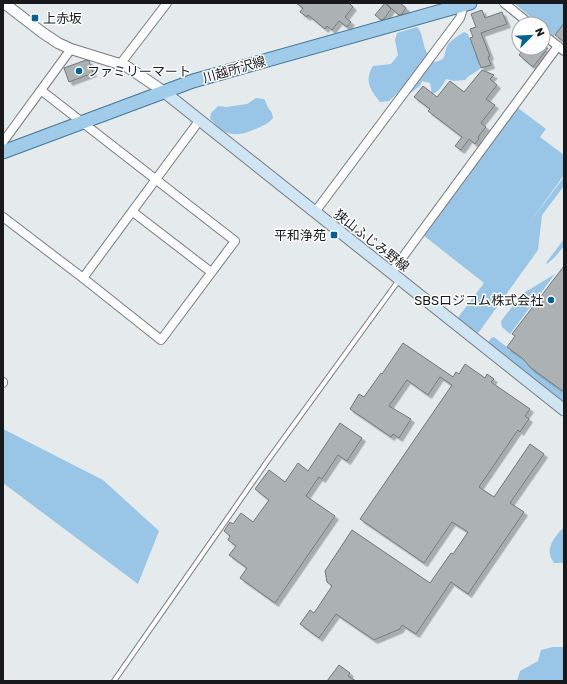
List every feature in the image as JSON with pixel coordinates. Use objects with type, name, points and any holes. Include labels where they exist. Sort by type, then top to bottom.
[{"type":"main road","name":"川越所沢線","points":[[3,152],[163,91],[228,70],[467,4]]},
{"type":"main road","name":"狭山ふじみ野線","points":[[163,91],[564,410]]},
{"type":"street","points":[[4,3],[43,33],[71,49],[121,63],[163,91]]},
{"type":"street","points":[[121,63],[167,3]]},
{"type":"street","points":[[504,3],[520,16]]},
{"type":"street","points":[[315,212],[460,18],[467,4]]},
{"type":"street","points":[[395,276],[561,49],[551,41]]},
{"type":"street","points":[[3,142],[42,91],[71,49]]},
{"type":"street","points":[[3,217],[161,340],[235,241],[42,91]]},
{"type":"street","points":[[83,278],[199,121]]},
{"type":"street","points":[[133,212],[211,272]]},
{"type":"lane","points":[[114,681],[395,276]]},
{"type":"shaded area","points":[[514,3],[564,3],[564,23],[554,36],[551,34],[551,16],[529,16]]},
{"type":"shaded area","points":[[417,27],[421,33],[426,52],[435,62],[444,57],[447,47],[452,40],[464,32],[468,34],[477,56],[480,69],[465,80],[454,81],[446,79],[439,90],[432,94],[430,83],[422,81],[420,86],[409,94],[399,92],[389,101],[380,102],[369,85],[370,71],[373,66],[391,64],[398,55],[395,40],[397,33]]},
{"type":"shaded area","points":[[256,98],[264,99],[272,112],[273,118],[260,127],[246,133],[232,134],[221,130],[210,119],[211,113],[218,106],[226,107],[247,104]]},
{"type":"shaded area","points":[[518,108],[546,129],[540,137],[564,155],[564,175],[530,222],[564,177],[564,186],[542,215],[538,250],[479,332],[476,333],[457,319],[484,283],[423,235]]},
{"type":"shaded area","points":[[564,239],[564,246],[547,264],[546,263]]},
{"type":"shaded area","points":[[555,274],[510,334],[502,327],[501,321],[522,294]]},
{"type":"shaded area","points":[[494,337],[564,393],[564,403],[487,344],[491,338]]},
{"type":"shaded area","points":[[3,429],[103,480],[159,531],[138,584],[3,483]]},
{"type":"shaded area","points":[[564,527],[564,563],[554,563],[550,555],[550,546]]},
{"type":"shaded area","points":[[553,647],[564,647],[564,681],[517,681],[520,671],[538,661],[541,650]]},
{"type":"building","points":[[296,3],[349,3],[353,7],[345,17],[351,22],[347,27],[339,21],[332,30],[327,26],[325,29],[308,15],[307,17],[300,12],[303,8]]},
{"type":"building","points":[[385,3],[400,3],[406,8],[402,14],[399,15]]},
{"type":"building","points":[[385,3],[391,9],[384,19],[381,20],[375,15]]},
{"type":"building","points":[[482,10],[485,18],[502,12],[507,24],[481,33],[490,56],[488,57],[491,65],[481,68],[470,38],[473,37],[470,29],[476,27],[471,14]]},
{"type":"building","points":[[564,23],[564,42],[555,35]]},
{"type":"building","points":[[520,56],[542,56],[533,67]]},
{"type":"building","name":"ファミリーマート","points":[[86,60],[89,61],[93,73],[69,82],[64,68]]},
{"type":"building","points":[[482,70],[494,75],[490,79],[497,85],[486,99],[495,105],[481,123],[486,127],[478,137],[479,139],[475,144],[469,139],[461,150],[455,146],[462,137],[428,111],[430,109],[414,97],[423,86],[437,97],[450,81],[464,92]]},
{"type":"building","name":"SBSロジコム株式会社","points":[[564,266],[564,392],[531,368],[522,358],[507,347],[515,336],[512,334]]},
{"type":"building","points":[[403,343],[453,377],[456,372],[459,374],[465,364],[485,378],[487,374],[494,379],[491,382],[530,409],[525,416],[529,419],[520,432],[518,430],[479,487],[494,497],[530,444],[544,454],[510,503],[524,512],[468,594],[451,582],[416,634],[402,625],[400,629],[374,640],[336,614],[319,638],[300,624],[310,610],[314,613],[332,586],[327,582],[325,571],[352,530],[430,583],[468,532],[452,522],[424,563],[360,519],[452,385],[440,377],[428,395],[407,380],[389,406],[411,419],[399,438],[393,434],[391,437],[350,409],[359,394],[364,397]]},
{"type":"building","points":[[340,423],[362,438],[347,461],[338,455],[322,479],[319,477],[306,496],[335,516],[275,603],[240,578],[247,568],[229,555],[236,546],[228,540],[230,536],[224,531],[230,522],[233,524],[241,513],[253,522],[269,500],[255,489],[269,470],[285,482],[298,463],[308,471]]},
{"type":"building","points":[[339,665],[350,673],[348,676],[356,681],[327,681]]},
{"type":"place","name":"上赤坂","points":[[35,18]]},
{"type":"place","name":"ファミリーマート","points":[[79,71]]},
{"type":"place","name":"平和浄苑","points":[[334,235]]},
{"type":"place","name":"SBSロジコム株式会社","points":[[551,300]]}]
